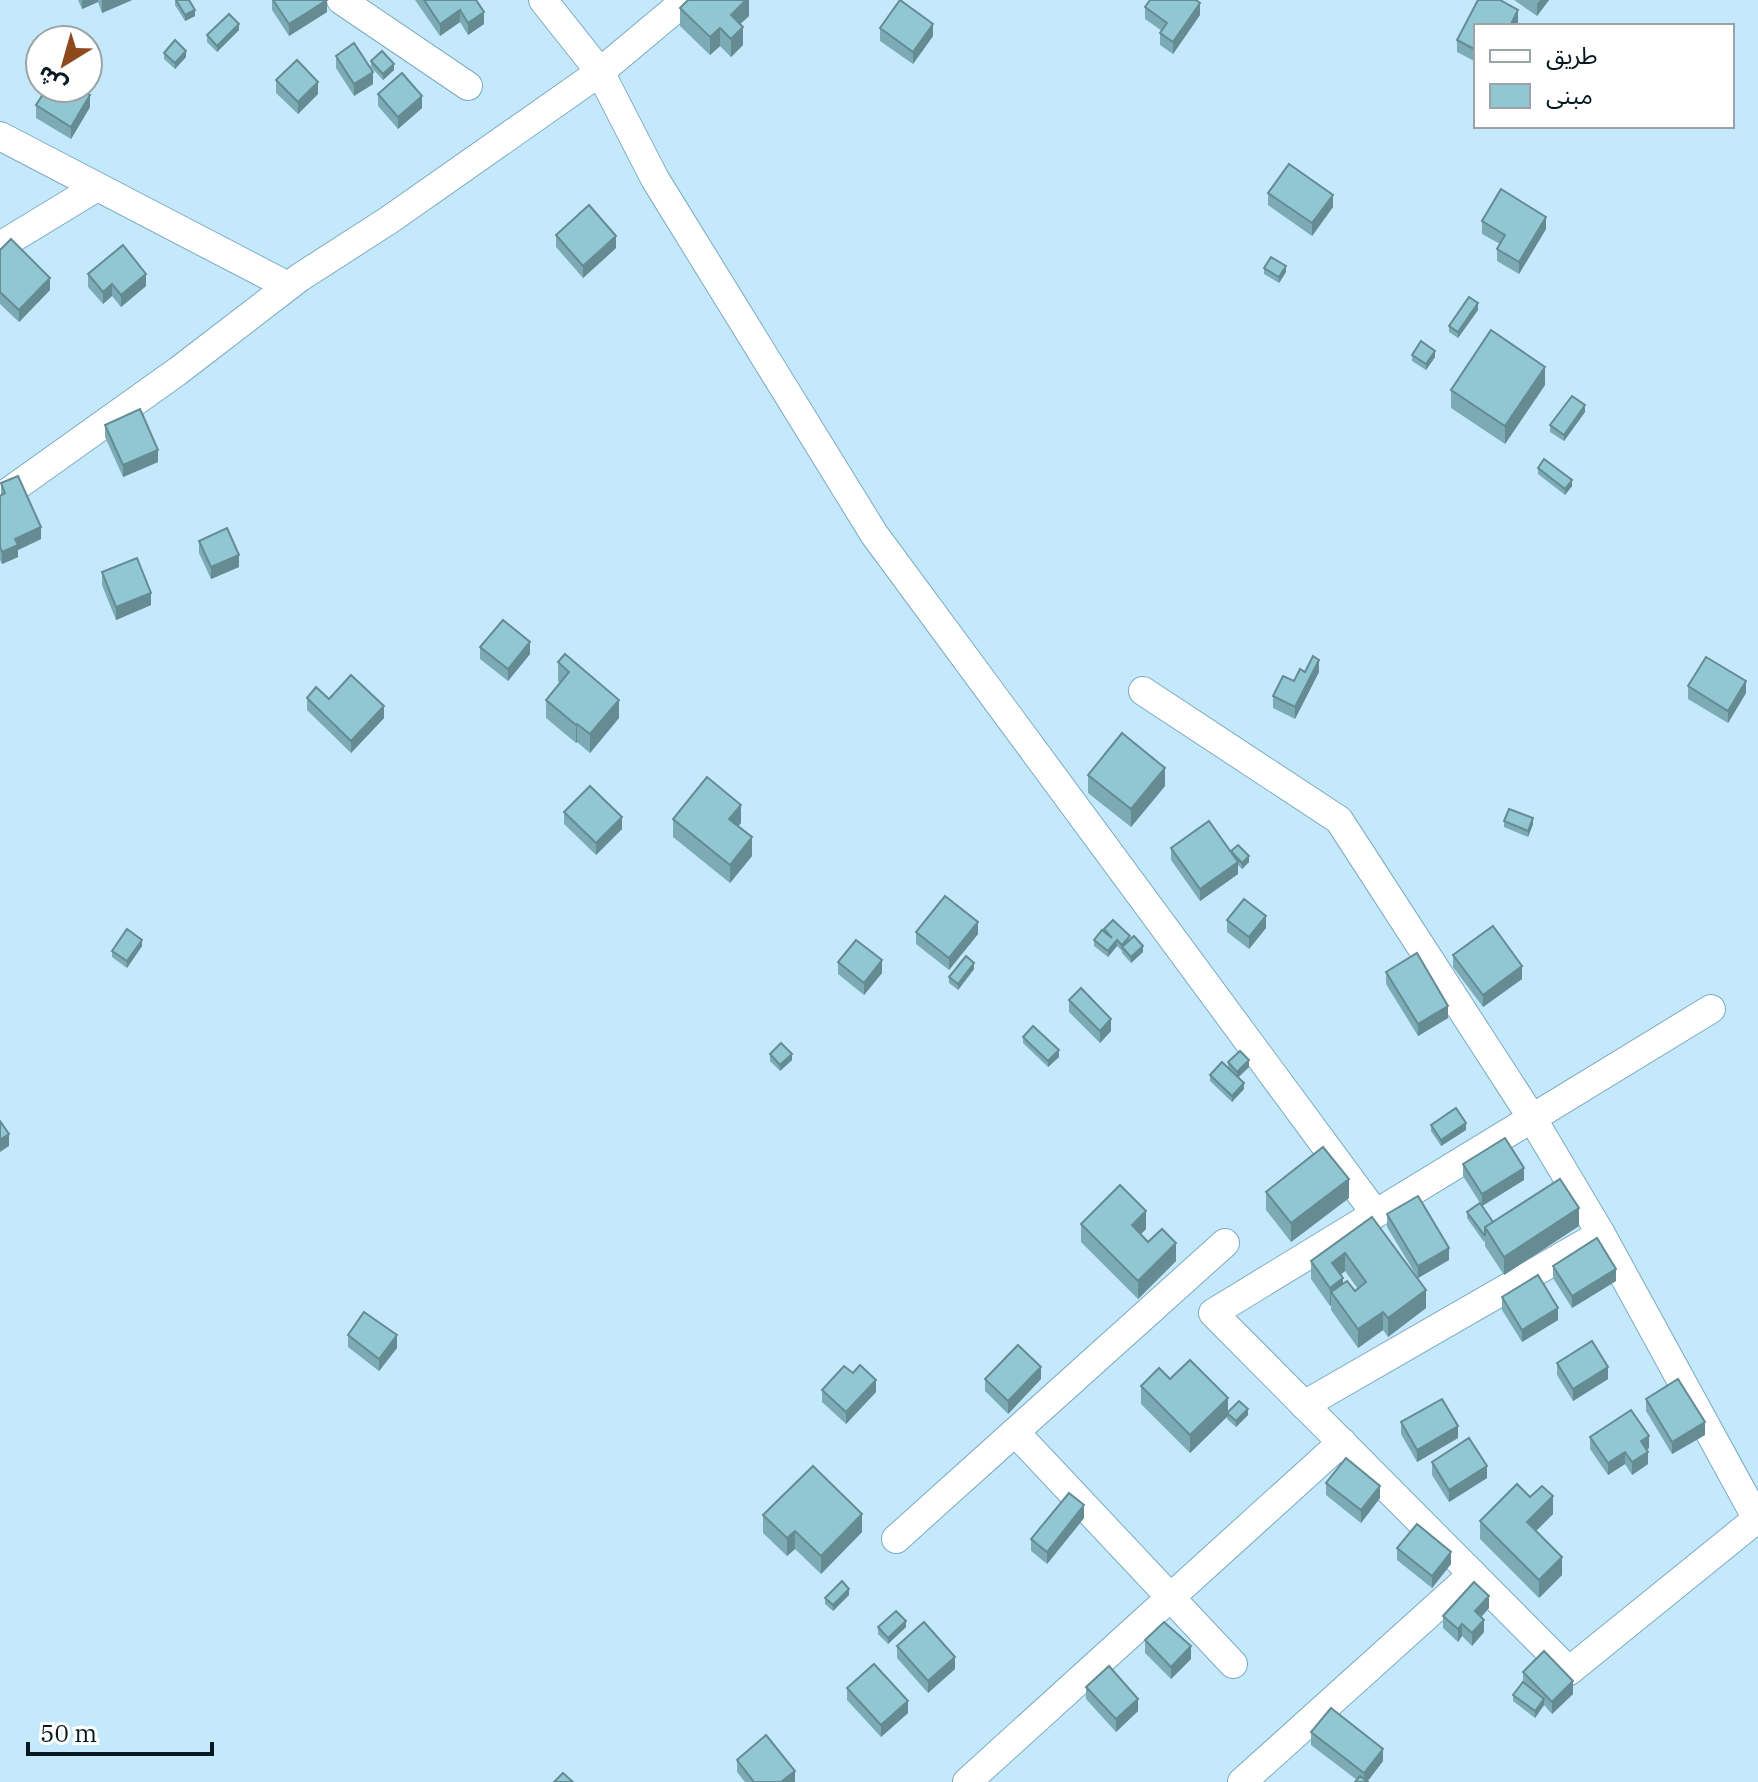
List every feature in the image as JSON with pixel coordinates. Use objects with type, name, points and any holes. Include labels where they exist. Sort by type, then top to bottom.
[{"type":"street","points":[[341,0],[468,86]]},
{"type":"street","points":[[543,0],[600,72],[655,179],[874,534],[1375,1213]]},
{"type":"street","points":[[0,498],[178,371],[288,286],[389,220],[600,72],[686,0]]},
{"type":"street","points":[[0,136],[288,286]]},
{"type":"street","points":[[0,246],[97,187]]},
{"type":"street","points":[[1143,691],[1339,820],[1532,1118],[1601,1234],[1757,1518],[1569,1671],[1213,1313],[1375,1213],[1532,1118],[1711,1009]]},
{"type":"street","points":[[1304,1405],[1601,1234]]},
{"type":"street","points":[[896,1539],[1225,1243]]},
{"type":"street","points":[[1015,1432],[1233,1664]]},
{"type":"street","points":[[967,1782],[1342,1442]]},
{"type":"street","points":[[1242,1782],[1473,1574]]},
{"type":"building","points":[[176,0],[189,0],[195,10],[185,15]]},
{"type":"building","points":[[273,0],[327,0],[289,24]]},
{"type":"building","points":[[424,0],[476,0],[484,12],[468,23],[460,10],[440,24]]},
{"type":"building","points":[[688,0],[746,0],[731,15],[743,27],[731,39],[720,28],[710,37],[680,8]]},
{"type":"building","points":[[900,0],[933,24],[913,52],[880,28]]},
{"type":"building","points":[[1150,0],[1196,0],[1200,3],[1173,42],[1160,33],[1167,23],[1145,7]]},
{"type":"building","points":[[1478,0],[1500,0],[1518,10],[1511,24],[1474,24],[1474,49],[1457,40]]},
{"type":"building","points":[[229,14],[239,24],[217,46],[207,35]]},
{"type":"building","points":[[175,40],[186,51],[175,63],[164,53]]},
{"type":"building","points":[[354,43],[373,72],[354,84],[336,56]]},
{"type":"building","points":[[382,51],[394,64],[383,74],[371,61]]},
{"type":"building","points":[[297,60],[318,82],[298,102],[276,80]]},
{"type":"building","points":[[402,73],[422,96],[398,117],[378,94]]},
{"type":"building","points":[[37,104],[85,104],[71,127]]},
{"type":"building","points":[[1289,164],[1333,195],[1312,223],[1268,193]]},
{"type":"building","points":[[1501,189],[1546,217],[1519,262],[1497,249],[1505,235],[1482,221]]},
{"type":"building","points":[[589,205],[616,236],[583,266],[556,235]]},
{"type":"building","points":[[11,239],[50,278],[19,310],[0,292],[0,250]]},
{"type":"building","points":[[123,245],[146,274],[121,295],[112,284],[103,292],[88,274]]},
{"type":"building","points":[[1271,257],[1286,266],[1279,277],[1264,268]]},
{"type":"building","points":[[1469,297],[1478,303],[1458,332],[1449,326]]},
{"type":"building","points":[[1491,330],[1545,367],[1505,426],[1451,390]]},
{"type":"building","points":[[1421,341],[1435,351],[1426,364],[1412,355]]},
{"type":"building","points":[[1572,396],[1585,405],[1564,435],[1550,425]]},
{"type":"building","points":[[140,409],[158,450],[123,465],[105,425]]},
{"type":"building","points":[[1544,459],[1572,480],[1565,489],[1538,468]]},
{"type":"building","points":[[18,476],[41,527],[15,539],[18,545],[2,552],[0,496],[5,493],[1,483]]},
{"type":"building","points":[[227,528],[239,555],[211,567],[199,541]]},
{"type":"building","points":[[137,558],[151,593],[116,607],[102,572]]},
{"type":"building","points":[[503,620],[530,642],[508,669],[480,647]]},
{"type":"building","points":[[565,654],[619,700],[590,734],[546,700],[569,672],[558,662]]},
{"type":"building","points":[[1313,656],[1319,660],[1295,707],[1273,696],[1283,676],[1294,681],[1300,669],[1305,672]]},
{"type":"building","points":[[1706,657],[1746,681],[1728,711],[1688,686]]},
{"type":"building","points":[[351,675],[384,706],[351,741],[307,698],[316,687],[329,699]]},
{"type":"building","points":[[1122,733],[1165,768],[1131,809],[1088,775]]},
{"type":"building","points":[[707,777],[741,805],[729,819],[752,837],[730,865],[673,819]]},
{"type":"building","points":[[590,786],[622,817],[596,843],[564,812]]},
{"type":"building","points":[[1509,809],[1533,818],[1528,831],[1504,821]]},
{"type":"building","points":[[1209,821],[1238,862],[1200,889],[1171,848]]},
{"type":"building","points":[[1238,845],[1249,856],[1242,863],[1231,851]]},
{"type":"building","points":[[945,896],[978,922],[949,958],[916,932]]},
{"type":"building","points":[[1244,899],[1266,916],[1249,937],[1227,920]]},
{"type":"building","points":[[1113,920],[1130,936],[1122,945],[1117,940],[1108,951],[1094,940],[1102,930],[1112,938],[1104,929]]},
{"type":"building","points":[[1493,926],[1522,966],[1483,995],[1453,955]]},
{"type":"building","points":[[127,929],[142,940],[127,961],[112,951]]},
{"type":"building","points":[[1134,936],[1143,946],[1131,957],[1122,947]]},
{"type":"building","points":[[856,940],[882,960],[864,983],[838,962]]},
{"type":"building","points":[[1417,953],[1448,1006],[1418,1024],[1386,972]]},
{"type":"building","points":[[966,956],[974,963],[958,984],[949,977]]},
{"type":"building","points":[[1081,988],[1111,1019],[1100,1031],[1069,1000]]},
{"type":"building","points":[[1033,1026],[1059,1050],[1048,1061],[1023,1037]]},
{"type":"building","points":[[781,1043],[792,1054],[780,1065],[770,1054]]},
{"type":"building","points":[[1240,1051],[1249,1060],[1237,1072],[1228,1062]]},
{"type":"building","points":[[1222,1062],[1244,1083],[1232,1096],[1210,1075]]},
{"type":"building","points":[[1456,1108],[1466,1123],[1441,1140],[1431,1125]]},
{"type":"building","points":[[0,1121],[9,1134],[0,1140]]},
{"type":"building","points":[[1505,1138],[1524,1168],[1482,1194],[1463,1164]]},
{"type":"building","points":[[1323,1147],[1349,1179],[1291,1223],[1266,1192]]},
{"type":"building","points":[[1560,1179],[1579,1208],[1504,1257],[1485,1227]]},
{"type":"building","points":[[1120,1185],[1146,1211],[1132,1225],[1148,1242],[1162,1229],[1176,1243],[1138,1281],[1081,1224]]},
{"type":"building","points":[[1418,1196],[1449,1248],[1418,1266],[1387,1214]]},
{"type":"building","points":[[1480,1203],[1493,1222],[1485,1227],[1485,1235],[1467,1212]]},
{"type":"building","points":[[1372,1217],[1426,1290],[1388,1318],[1383,1312],[1358,1329],[1331,1292],[1347,1281],[1355,1291],[1366,1282],[1345,1253],[1332,1263],[1343,1278],[1330,1288],[1311,1261]]},
{"type":"building","points":[[1597,1238],[1616,1269],[1572,1296],[1553,1266]]},
{"type":"building","points":[[1538,1275],[1558,1308],[1522,1330],[1502,1297]]},
{"type":"building","points":[[364,1312],[397,1335],[379,1359],[348,1335]]},
{"type":"building","points":[[1592,1341],[1608,1367],[1573,1389],[1557,1363]]},
{"type":"building","points":[[1018,1345],[1041,1367],[1008,1401],[985,1379]]},
{"type":"building","points":[[1190,1360],[1228,1398],[1190,1435],[1141,1386],[1159,1368],[1170,1379]]},
{"type":"building","points":[[860,1365],[876,1380],[846,1412],[822,1390],[844,1366],[853,1373]]},
{"type":"building","points":[[1678,1379],[1705,1422],[1672,1442],[1646,1399]]},
{"type":"building","points":[[1442,1399],[1458,1426],[1417,1450],[1401,1422]]},
{"type":"building","points":[[1239,1401],[1248,1409],[1236,1421],[1227,1413]]},
{"type":"building","points":[[1631,1410],[1649,1436],[1641,1441],[1648,1452],[1632,1462],[1625,1452],[1608,1463],[1590,1437]]},
{"type":"building","points":[[1469,1438],[1487,1466],[1449,1490],[1432,1462]]},
{"type":"building","points":[[1346,1458],[1380,1486],[1361,1510],[1326,1483]]},
{"type":"building","points":[[813,1466],[862,1514],[821,1556],[795,1531],[787,1538],[763,1515]]},
{"type":"building","points":[[1517,1484],[1530,1497],[1542,1486],[1553,1496],[1527,1522],[1562,1557],[1539,1580],[1480,1521]]},
{"type":"building","points":[[1069,1493],[1084,1505],[1047,1552],[1031,1539]]},
{"type":"building","points":[[1417,1524],[1451,1552],[1432,1576],[1397,1548]]},
{"type":"building","points":[[842,1581],[849,1589],[833,1605],[825,1598]]},
{"type":"building","points":[[1474,1582],[1489,1596],[1475,1611],[1484,1620],[1472,1633],[1462,1624],[1458,1629],[1443,1616]]},
{"type":"building","points":[[896,1611],[906,1621],[888,1638],[878,1627]]},
{"type":"building","points":[[924,1622],[955,1657],[928,1681],[897,1646]]},
{"type":"building","points":[[1164,1622],[1191,1646],[1171,1667],[1145,1640]]},
{"type":"building","points":[[1544,1651],[1573,1681],[1552,1702],[1523,1672]]},
{"type":"building","points":[[874,1664],[908,1701],[881,1725],[847,1688]]},
{"type":"building","points":[[1109,1666],[1138,1699],[1116,1719],[1086,1687]]},
{"type":"building","points":[[1523,1682],[1544,1699],[1535,1711],[1513,1695]]},
{"type":"building","points":[[1331,1708],[1383,1749],[1364,1773],[1311,1732]]},
{"type":"building","points":[[766,1735],[795,1771],[781,1782],[754,1782],[737,1760]]},
{"type":"building","points":[[563,1773],[573,1782],[554,1782]]}]
